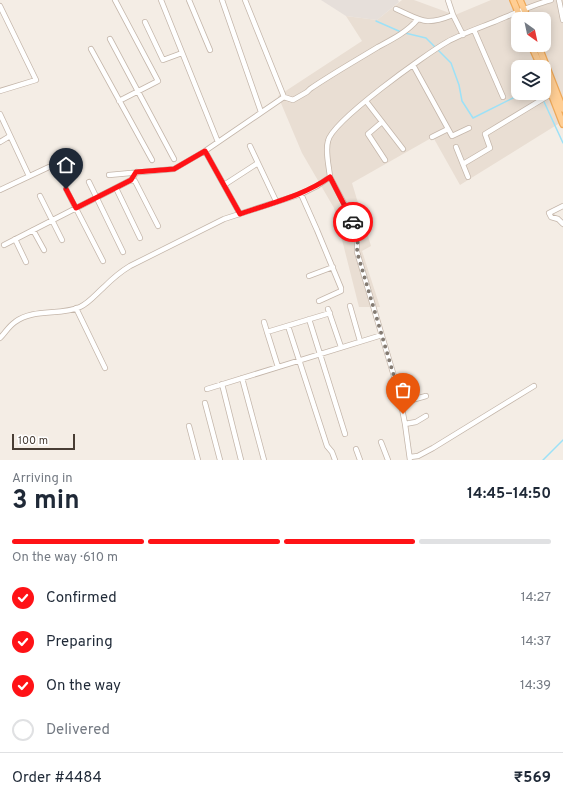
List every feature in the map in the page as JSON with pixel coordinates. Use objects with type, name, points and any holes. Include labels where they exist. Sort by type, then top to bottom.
[{"type":"main road","points":[[512,0],[518,12]]},
{"type":"main road","points":[[520,0],[524,10]]},
{"type":"main road","points":[[541,52],[563,109]]},
{"type":"main road","points":[[551,94],[563,124]]},
{"type":"street","points":[[115,0],[158,81],[119,101]]},
{"type":"street","points":[[160,0],[218,142]]},
{"type":"street","points":[[189,0],[210,50]]},
{"type":"street","points":[[222,0],[261,112]]},
{"type":"street","points":[[245,0],[284,97],[293,100],[334,73],[368,55],[409,29],[418,19]]},
{"type":"street","points":[[448,0],[463,35]]},
{"type":"street","points":[[518,12],[543,1],[551,0]]},
{"type":"street","points":[[559,0],[563,20]]},
{"type":"street","points":[[0,6],[36,80],[0,91]]},
{"type":"street","points":[[396,9],[418,19],[431,22],[454,15]]},
{"type":"street","points":[[511,15],[463,35],[442,46],[413,65],[366,101],[337,126],[328,140],[327,154],[330,177],[357,232],[357,252],[401,403],[410,459],[433,448],[534,386]]},
{"type":"street","points":[[145,22],[163,60],[182,53]]},
{"type":"street","points":[[474,30],[503,97]]},
{"type":"street","points":[[110,39],[174,159]]},
{"type":"street","points":[[91,49],[152,160]]},
{"type":"street","points":[[413,65],[452,136],[469,128]]},
{"type":"street","points":[[110,175],[174,169],[205,151],[284,97]]},
{"type":"street","points":[[463,164],[490,148],[485,134],[541,100]]},
{"type":"street","points":[[366,101],[403,149]]},
{"type":"street","points":[[0,114],[29,176]]},
{"type":"street","points":[[382,122],[368,134],[385,160]]},
{"type":"street","points":[[432,137],[448,129]]},
{"type":"street","points":[[0,142],[10,136]]},
{"type":"street","points":[[250,146],[276,201]]},
{"type":"street","points":[[456,147],[468,177]]},
{"type":"street","points":[[205,151],[240,214]]},
{"type":"street","points":[[224,185],[258,163]]},
{"type":"street","points":[[0,190],[49,167]]},
{"type":"street","points":[[4,245],[131,180],[136,172]]},
{"type":"street","points":[[0,338],[15,322],[27,316],[40,312],[63,311],[76,308],[88,301],[116,276],[130,266],[224,220],[276,201],[301,194],[330,177]]},
{"type":"street","points":[[131,180],[135,181],[158,226]]},
{"type":"street","points":[[89,182],[123,252]]},
{"type":"street","points":[[116,188],[140,238]]},
{"type":"street","points":[[66,189],[103,261]]},
{"type":"street","points":[[301,194],[342,290],[319,301]]},
{"type":"street","points":[[40,196],[62,240]]},
{"type":"street","points":[[563,206],[549,213],[551,217],[558,219],[563,224]]},
{"type":"street","points":[[34,230],[44,250]]},
{"type":"street","points":[[15,239],[26,262]]},
{"type":"street","points":[[309,276],[333,267]]},
{"type":"street","points":[[350,306],[360,342]]},
{"type":"street","points":[[76,308],[105,368]]},
{"type":"street","points":[[267,332],[309,320],[329,311],[341,347]]},
{"type":"street","points":[[309,320],[345,434]]},
{"type":"street","points":[[264,322],[278,367]]},
{"type":"street","points":[[288,326],[298,361],[327,446],[332,452],[335,460]]},
{"type":"street","points":[[207,389],[382,335]]},
{"type":"street","points":[[242,378],[264,460]]},
{"type":"street","points":[[222,384],[241,460]]},
{"type":"street","points":[[401,403],[426,396]]},
{"type":"street","points":[[205,403],[220,460]]},
{"type":"street","points":[[405,424],[416,422],[426,416]]},
{"type":"street","points":[[190,426],[198,460]]},
{"type":"street","points":[[381,442],[388,460]]},
{"type":"street","points":[[356,449],[360,460]]},
{"type":"shaded area","points":[[321,0],[398,0],[399,2],[377,20],[346,16]]},
{"type":"shaded area","points":[[402,0],[414,0],[455,15],[491,0],[563,0],[563,121],[460,185],[433,137],[352,183],[371,246],[362,251],[380,307],[359,307],[334,208],[302,153],[278,96],[362,41],[346,16],[377,20]]},
{"type":"waterway","points":[[376,21],[401,32]]},
{"type":"waterway","points":[[405,33],[426,38],[451,63],[459,85],[462,101],[473,118],[511,99]]},
{"type":"waterway","points":[[543,100],[563,143]]},
{"type":"waterway","points":[[543,460],[563,440]]},
{"type":"way so far","points":[[353,222],[358,234],[356,247],[357,252],[399,393],[403,414]]},
{"type":"route","points":[[66,189],[76,208],[131,180],[136,172],[174,169],[205,151],[240,214],[301,194],[330,177],[353,222]]}]
